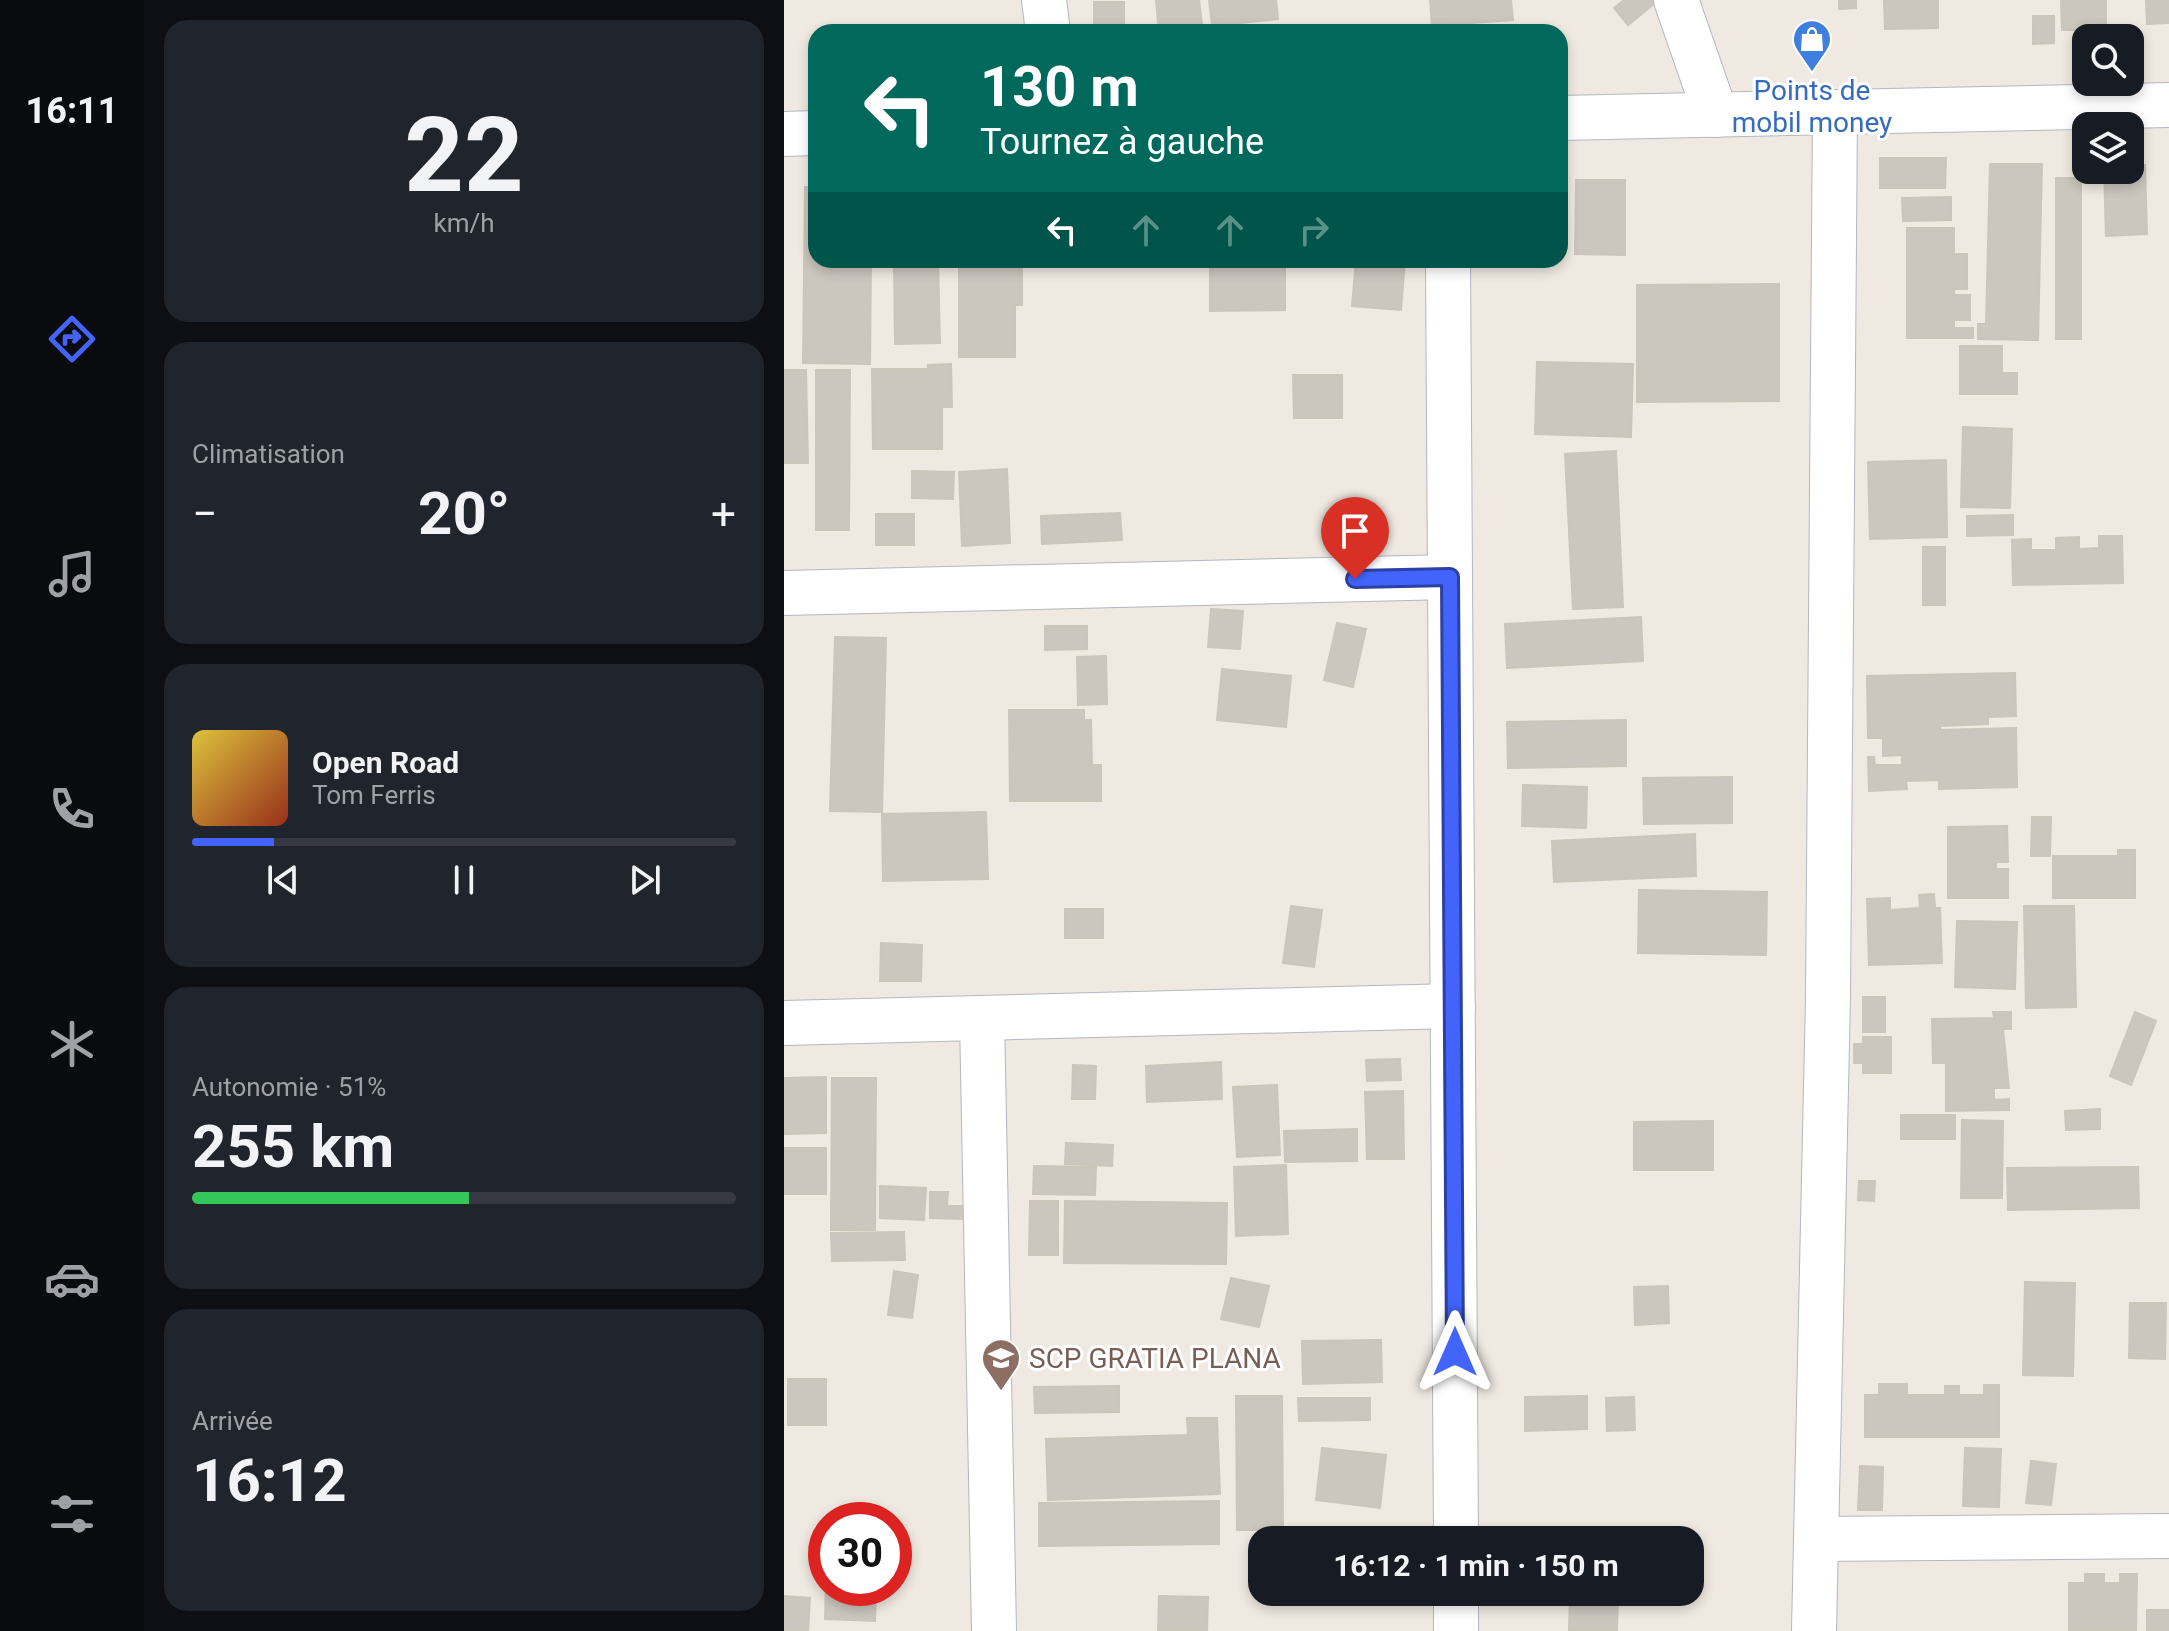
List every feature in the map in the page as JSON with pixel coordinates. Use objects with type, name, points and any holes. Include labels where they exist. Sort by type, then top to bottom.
[{"type":"street","points":[[1044,0],[1047,24]]},
{"type":"street","points":[[1676,0],[1716,115]]},
{"type":"street","points":[[1568,118],[2169,105]]},
{"type":"street","points":[[1814,1631],[1828,997],[1835,112]]},
{"type":"street","points":[[784,134],[808,133]]},
{"type":"street","points":[[1448,268],[1456,1526]]},
{"type":"street","points":[[784,593],[1450,577]]},
{"type":"street","points":[[784,1023],[1453,1006]]},
{"type":"street","points":[[982,1018],[994,1631]]},
{"type":"street","points":[[1816,1539],[2169,1536]]},
{"type":"street","points":[[1456,1606],[1456,1631]]},
{"type":"building","points":[[1156,0],[1199,0],[1202,24],[1158,24]]},
{"type":"building","points":[[1209,0],[1276,0],[1278,19],[1212,24]]},
{"type":"building","points":[[1430,0],[1511,0],[1513,20],[1432,24]]},
{"type":"building","points":[[1624,0],[1653,0],[1655,3],[1628,25],[1614,8]]},
{"type":"building","points":[[1839,0],[1856,0],[1856,8],[1839,9]]},
{"type":"building","points":[[1884,0],[1938,0],[1938,28],[1885,29]]},
{"type":"building","points":[[2061,0],[2106,0],[2106,24],[2072,24],[2072,30],[2062,30]]},
{"type":"building","points":[[2146,0],[2169,0],[2169,23],[2147,24]]},
{"type":"building","points":[[1094,2],[1124,2],[1124,24],[1094,24]]},
{"type":"building","points":[[2033,16],[2054,16],[2054,43],[2033,44]]},
{"type":"building","points":[[1880,158],[1946,158],[1945,188],[1880,188]]},
{"type":"building","points":[[1990,164],[2042,164],[2038,340],[1978,339],[1978,324],[1986,324]]},
{"type":"building","points":[[2145,165],[2147,234],[2106,236],[2104,184],[2144,184]]},
{"type":"building","points":[[2056,178],[2072,178],[2072,184],[2081,184],[2081,339],[2056,339]]},
{"type":"building","points":[[1576,180],[1625,180],[1625,255],[1575,254]]},
{"type":"building","points":[[805,187],[808,187],[808,268],[871,268],[870,364],[803,363]]},
{"type":"building","points":[[1951,197],[1951,220],[1903,221],[1902,198]]},
{"type":"building","points":[[1907,228],[1954,228],[1954,254],[1967,254],[1967,289],[1954,289],[1954,295],[1970,295],[1970,320],[1954,320],[1954,328],[1973,328],[1973,338],[1907,338]]},
{"type":"building","points":[[894,268],[938,268],[940,343],[895,344]]},
{"type":"building","points":[[1210,268],[1285,268],[1285,310],[1210,311]]},
{"type":"building","points":[[1355,268],[1404,268],[1401,310],[1352,306]]},
{"type":"building","points":[[959,269],[1022,269],[1022,305],[1015,305],[1015,357],[959,357]]},
{"type":"building","points":[[1779,284],[1779,401],[1637,402],[1637,285]]},
{"type":"building","points":[[1960,346],[2002,346],[2002,373],[2017,373],[2017,394],[1960,394]]},
{"type":"building","points":[[1537,362],[1633,364],[1631,437],[1535,434]]},
{"type":"building","points":[[951,364],[952,407],[942,407],[942,449],[873,449],[872,369],[928,369],[928,365]]},
{"type":"building","points":[[784,370],[806,370],[808,463],[784,463]]},
{"type":"building","points":[[816,370],[850,370],[849,530],[816,530]]},
{"type":"building","points":[[1293,375],[1342,375],[1342,418],[1294,418]]},
{"type":"building","points":[[1963,427],[2012,429],[2010,508],[1961,507]]},
{"type":"building","points":[[1616,451],[1623,607],[1573,609],[1565,454]]},
{"type":"building","points":[[1946,460],[1947,537],[1870,539],[1868,462]]},
{"type":"building","points":[[1007,469],[1010,543],[962,546],[959,472]]},
{"type":"building","points":[[912,471],[954,472],[953,499],[912,498]]},
{"type":"building","points":[[1120,513],[1122,540],[1042,544],[1041,516]]},
{"type":"building","points":[[876,514],[914,514],[914,545],[876,545]]},
{"type":"building","points":[[2013,515],[2013,535],[1967,536],[1967,516]]},
{"type":"building","points":[[2099,536],[2122,536],[2123,583],[2013,585],[2012,540],[2031,539],[2031,550],[2056,550],[2056,538],[2079,537],[2079,549],[2099,548]]},
{"type":"building","points":[[1923,547],[1945,547],[1945,605],[1923,605]]},
{"type":"building","points":[[1211,609],[1243,611],[1240,649],[1208,647]]},
{"type":"building","points":[[1641,617],[1643,661],[1507,668],[1505,624]]},
{"type":"building","points":[[1337,623],[1366,629],[1353,687],[1324,680]]},
{"type":"building","points":[[1045,626],[1087,626],[1087,649],[1045,650]]},
{"type":"building","points":[[835,637],[886,638],[882,812],[830,811]]},
{"type":"building","points":[[1106,656],[1107,704],[1078,705],[1077,657]]},
{"type":"building","points":[[1222,669],[1291,676],[1286,727],[1217,720]]},
{"type":"building","points":[[2015,673],[2016,716],[1988,717],[1988,724],[1940,726],[1940,730],[2016,728],[2017,787],[1939,789],[1939,780],[1906,781],[1907,789],[1869,791],[1868,757],[1874,757],[1875,765],[1902,765],[1902,755],[1883,756],[1883,738],[1868,738],[1867,676]]},
{"type":"building","points":[[1009,710],[1084,710],[1084,720],[1091,720],[1092,765],[1101,765],[1101,801],[1010,801]]},
{"type":"building","points":[[1626,720],[1626,766],[1508,768],[1507,722]]},
{"type":"building","points":[[1732,777],[1732,823],[1644,824],[1643,778]]},
{"type":"building","points":[[1523,785],[1587,787],[1586,828],[1522,826]]},
{"type":"building","points":[[986,812],[988,879],[883,881],[882,814]]},
{"type":"building","points":[[2032,817],[2051,817],[2050,856],[2031,856]]},
{"type":"building","points":[[2007,826],[2008,862],[1996,862],[1996,869],[2008,869],[2008,898],[1948,898],[1948,827]]},
{"type":"building","points":[[1695,834],[1696,876],[1554,882],[1552,841]]},
{"type":"building","points":[[2118,850],[2135,850],[2135,898],[2053,898],[2053,856],[2118,856]]},
{"type":"building","points":[[1639,890],[1767,892],[1766,955],[1638,953]]},
{"type":"building","points":[[1934,894],[1935,908],[1940,908],[1942,963],[1869,965],[1867,899],[1890,898],[1890,910],[1920,908],[1919,895]]},
{"type":"building","points":[[1291,906],[1322,910],[1314,967],[1283,963]]},
{"type":"building","points":[[2024,906],[2074,906],[2076,1007],[2026,1008]]},
{"type":"building","points":[[1065,909],[1103,909],[1103,938],[1065,938]]},
{"type":"building","points":[[1957,921],[2017,922],[2015,989],[1955,987]]},
{"type":"building","points":[[881,943],[922,945],[921,981],[880,981]]},
{"type":"building","points":[[1863,997],[1885,997],[1885,1032],[1863,1032]]},
{"type":"building","points":[[1993,1012],[2011,1012],[2011,1029],[2003,1029],[2009,1088],[1994,1088],[1994,1100],[2009,1099],[2009,1110],[1946,1111],[1946,1063],[1933,1063],[1932,1019],[1994,1018]]},
{"type":"building","points":[[2135,1012],[2156,1021],[2131,1085],[2110,1076]]},
{"type":"building","points":[[1863,1037],[1891,1037],[1891,1073],[1863,1073],[1863,1063],[1854,1063],[1854,1044],[1863,1044]]},
{"type":"building","points":[[1400,1059],[1401,1080],[1367,1081],[1366,1060]]},
{"type":"building","points":[[1221,1062],[1222,1099],[1147,1102],[1146,1066]]},
{"type":"building","points":[[1073,1065],[1096,1066],[1095,1099],[1072,1099]]},
{"type":"building","points":[[826,1077],[826,1133],[784,1134],[784,1078]]},
{"type":"building","points":[[832,1078],[876,1078],[875,1230],[831,1230]]},
{"type":"building","points":[[1277,1085],[1280,1155],[1237,1157],[1233,1087]]},
{"type":"building","points":[[1403,1091],[1404,1159],[1367,1159],[1365,1092]]},
{"type":"building","points":[[2100,1109],[2100,1129],[2066,1130],[2065,1111]]},
{"type":"building","points":[[1901,1115],[1955,1115],[1955,1139],[1901,1139]]},
{"type":"building","points":[[1962,1120],[2003,1121],[2002,1198],[1961,1198]]},
{"type":"building","points":[[1713,1121],[1713,1170],[1634,1170],[1634,1122]]},
{"type":"building","points":[[1357,1129],[1357,1161],[1285,1162],[1284,1131]]},
{"type":"building","points":[[1066,1143],[1113,1145],[1112,1166],[1065,1164]]},
{"type":"building","points":[[784,1148],[826,1148],[826,1194],[784,1194]]},
{"type":"building","points":[[1286,1165],[1288,1234],[1236,1236],[1234,1167]]},
{"type":"building","points":[[1034,1166],[1096,1167],[1095,1195],[1033,1194]]},
{"type":"building","points":[[2138,1167],[2139,1208],[2008,1210],[2007,1168]]},
{"type":"building","points":[[1859,1181],[1875,1181],[1874,1201],[1858,1200]]},
{"type":"building","points":[[880,1186],[926,1188],[924,1220],[880,1218]]},
{"type":"building","points":[[930,1192],[948,1192],[947,1206],[967,1206],[967,1219],[930,1218]]},
{"type":"building","points":[[1030,1201],[1058,1201],[1058,1255],[1029,1255]]},
{"type":"building","points":[[1065,1201],[1227,1203],[1226,1264],[1064,1263]]},
{"type":"building","points":[[904,1232],[905,1260],[832,1261],[831,1233]]},
{"type":"building","points":[[894,1271],[918,1275],[912,1318],[888,1315]]},
{"type":"building","points":[[1231,1278],[1269,1286],[1259,1327],[1221,1319]]},
{"type":"building","points":[[2025,1282],[2075,1283],[2073,1376],[2023,1375]]},
{"type":"building","points":[[1668,1286],[1669,1323],[1635,1325],[1634,1287]]},
{"type":"building","points":[[2130,1303],[2166,1303],[2165,1359],[2129,1358]]},
{"type":"building","points":[[1381,1340],[1382,1382],[1303,1384],[1302,1341]]},
{"type":"building","points":[[788,1379],[826,1379],[826,1425],[788,1425]]},
{"type":"building","points":[[1879,1384],[1907,1384],[1907,1395],[1945,1395],[1945,1386],[1959,1386],[1959,1395],[1984,1395],[1984,1385],[1999,1385],[1999,1437],[1865,1437],[1865,1395],[1879,1395]]},
{"type":"building","points":[[1119,1386],[1119,1412],[1035,1413],[1034,1387]]},
{"type":"building","points":[[1236,1396],[1282,1396],[1283,1526],[1248,1526],[1248,1530],[1237,1530]]},
{"type":"building","points":[[1587,1396],[1587,1429],[1525,1431],[1525,1397]]},
{"type":"building","points":[[1634,1397],[1635,1430],[1607,1431],[1606,1398]]},
{"type":"building","points":[[1298,1398],[1370,1398],[1370,1420],[1299,1421]]},
{"type":"building","points":[[1187,1418],[1217,1418],[1220,1494],[1048,1500],[1046,1439],[1188,1435]]},
{"type":"building","points":[[1322,1448],[1386,1455],[1380,1508],[1316,1500]]},
{"type":"building","points":[[1965,1448],[2001,1449],[1999,1507],[1963,1506]]},
{"type":"building","points":[[2031,1461],[2056,1464],[2051,1505],[2026,1503]]},
{"type":"building","points":[[1860,1466],[1883,1467],[1882,1510],[1858,1510]]},
{"type":"building","points":[[1219,1501],[1219,1544],[1039,1546],[1039,1503]]},
{"type":"building","points":[[2085,1574],[2104,1574],[2104,1583],[2120,1583],[2120,1574],[2137,1574],[2136,1631],[2069,1631],[2069,1583],[2085,1583]]},
{"type":"building","points":[[784,1596],[808,1598],[808,1631],[784,1631]]},
{"type":"building","points":[[1159,1596],[1208,1597],[1207,1631],[1158,1631]]},
{"type":"building","points":[[825,1606],[875,1606],[875,1621],[825,1619]]},
{"type":"building","points":[[1570,1606],[1618,1606],[1617,1631],[1569,1631]]},
{"type":"building","points":[[2147,1610],[2169,1610],[2169,1631],[2147,1631]]},
{"type":"place","name":"Points de mobil money","points":[[1812,73]]},
{"type":"place","name":"SCP GRATIA PLANA","points":[[1001,1392]]},
{"type":"route","points":[[1355,579],[1450,577],[1455,1352]]}]
